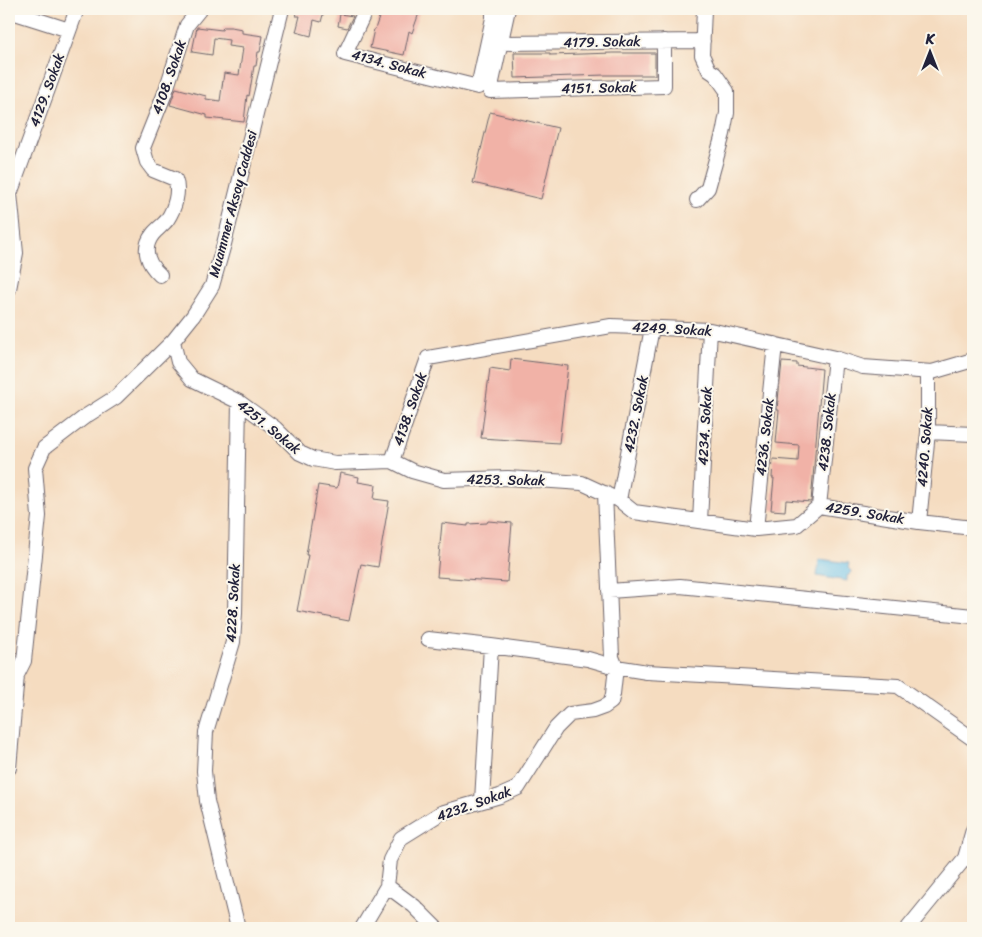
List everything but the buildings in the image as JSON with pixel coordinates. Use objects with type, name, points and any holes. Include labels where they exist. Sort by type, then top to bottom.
[{"type":"street","name":"4129. Sokak","points":[[9,289],[16,253],[9,194],[77,9]]},
{"type":"street","name":"4108. Sokak","points":[[160,275],[147,259],[147,247],[152,235],[168,219],[178,192],[178,186],[175,179],[153,170],[147,162],[144,148],[165,93],[187,25],[200,9]]},
{"type":"street","name":"Muammer Aksoy Caddesi","points":[[9,768],[13,678],[24,661],[39,516],[35,468],[44,448],[86,416],[116,397],[173,341],[193,316],[212,286],[282,9]]},
{"type":"street","name":"4134. Sokak","points":[[366,9],[345,54],[484,89]]},
{"type":"street","points":[[484,89],[493,9]]},
{"type":"street","points":[[484,89],[502,43],[508,9]]},
{"type":"street","points":[[697,200],[708,188],[727,113],[727,91],[715,74],[709,70],[702,55],[704,9]]},
{"type":"street","points":[[9,12],[39,15],[69,30]]},
{"type":"street","name":"4151. Sokak","points":[[484,89],[664,86],[664,41]]},
{"type":"street","name":"4179. Sokak","points":[[502,43],[703,41]]},
{"type":"street","name":"4249. Sokak","points":[[428,358],[611,326],[710,330],[863,366],[932,372],[973,360]]},
{"type":"street","name":"4232. Sokak","points":[[619,500],[652,328]]},
{"type":"street","name":"4234. Sokak","points":[[700,521],[710,330]]},
{"type":"street","name":"4251. Sokak","points":[[173,341],[178,362],[192,378],[239,402],[275,428],[300,453],[313,460],[335,463],[392,460]]},
{"type":"street","name":"4236. Sokak","points":[[756,529],[775,344]]},
{"type":"street","name":"4138. Sokak","points":[[392,460],[428,358]]},
{"type":"street","name":"4238. Sokak","points":[[819,506],[834,358]]},
{"type":"street","name":"4240. Sokak","points":[[919,522],[928,432],[928,372]]},
{"type":"street","name":"4228. Sokak","points":[[238,928],[206,801],[204,771],[206,732],[233,642],[239,402]]},
{"type":"street","points":[[928,432],[973,434]]},
{"type":"street","name":"4253. Sokak","points":[[392,460],[412,472],[444,480],[508,478],[582,483],[619,500]]},
{"type":"street","name":"4232. Sokak","points":[[362,928],[387,886],[390,860],[401,838],[441,813],[518,788],[556,728],[570,714],[593,711],[611,702],[616,667],[612,657],[605,493]]},
{"type":"street","name":"4259. Sokak","points":[[619,500],[634,512],[756,529],[797,525],[819,506],[919,522],[973,528]]},
{"type":"street","points":[[609,591],[680,586],[973,616]]},
{"type":"street","points":[[428,639],[588,660],[647,672],[898,686],[973,739]]},
{"type":"street","points":[[482,801],[490,646]]},
{"type":"street","points":[[908,928],[965,858],[973,830]]},
{"type":"street","points":[[387,886],[414,906],[436,928]]},
{"type":"water","points":[[819,559],[849,563],[848,568],[851,573],[847,576],[847,581],[817,576]]}]
